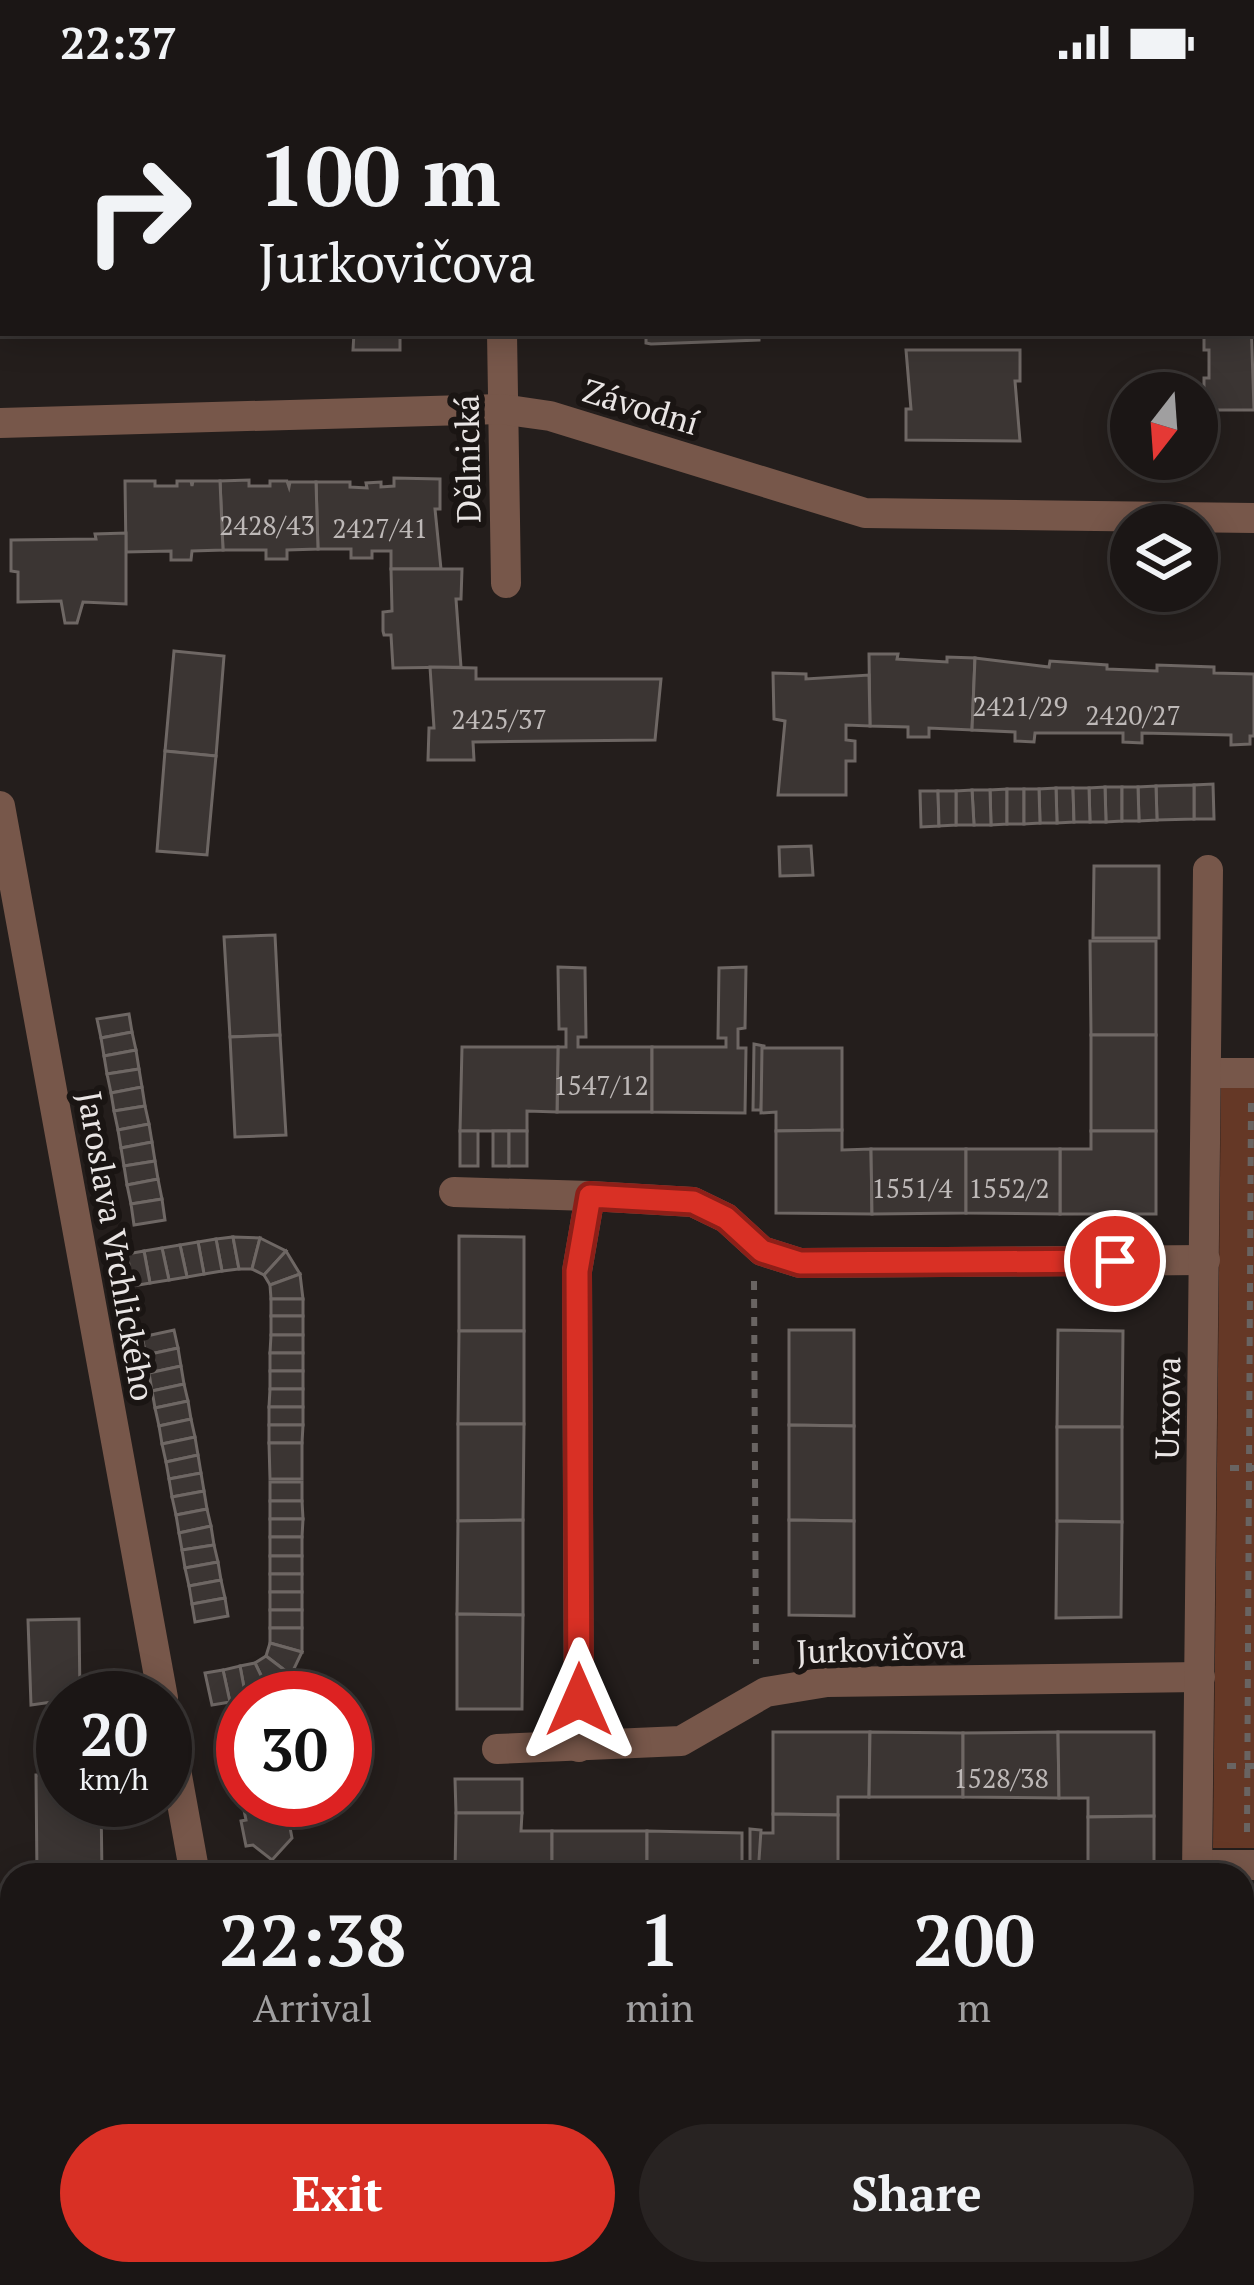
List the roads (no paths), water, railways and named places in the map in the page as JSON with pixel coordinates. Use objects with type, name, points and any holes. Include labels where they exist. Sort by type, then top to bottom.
[{"type":"street","name":"Dělnická","points":[[502,336],[506,583]]},
{"type":"street","name":"Závodní","points":[[0,424],[502,410],[550,416],[865,513],[1254,518]]},
{"type":"street","name":"Jaroslava Vrchlického","points":[[0,806],[158,1671]]},
{"type":"street","name":"Urxova","points":[[1197,1863],[1208,870]]},
{"type":"street","points":[[1207,1072],[1252,1073]]},
{"type":"street","points":[[454,1192],[693,1202],[726,1218],[762,1251],[800,1263],[1205,1260]]},
{"type":"street","points":[[579,1747],[577,1271],[590,1196]]},
{"type":"street","name":"Jurkovičova","points":[[497,1749],[680,1742],[766,1692],[827,1682],[1200,1677]]},
{"type":"street","points":[[186,1827],[193,1863]]}]
